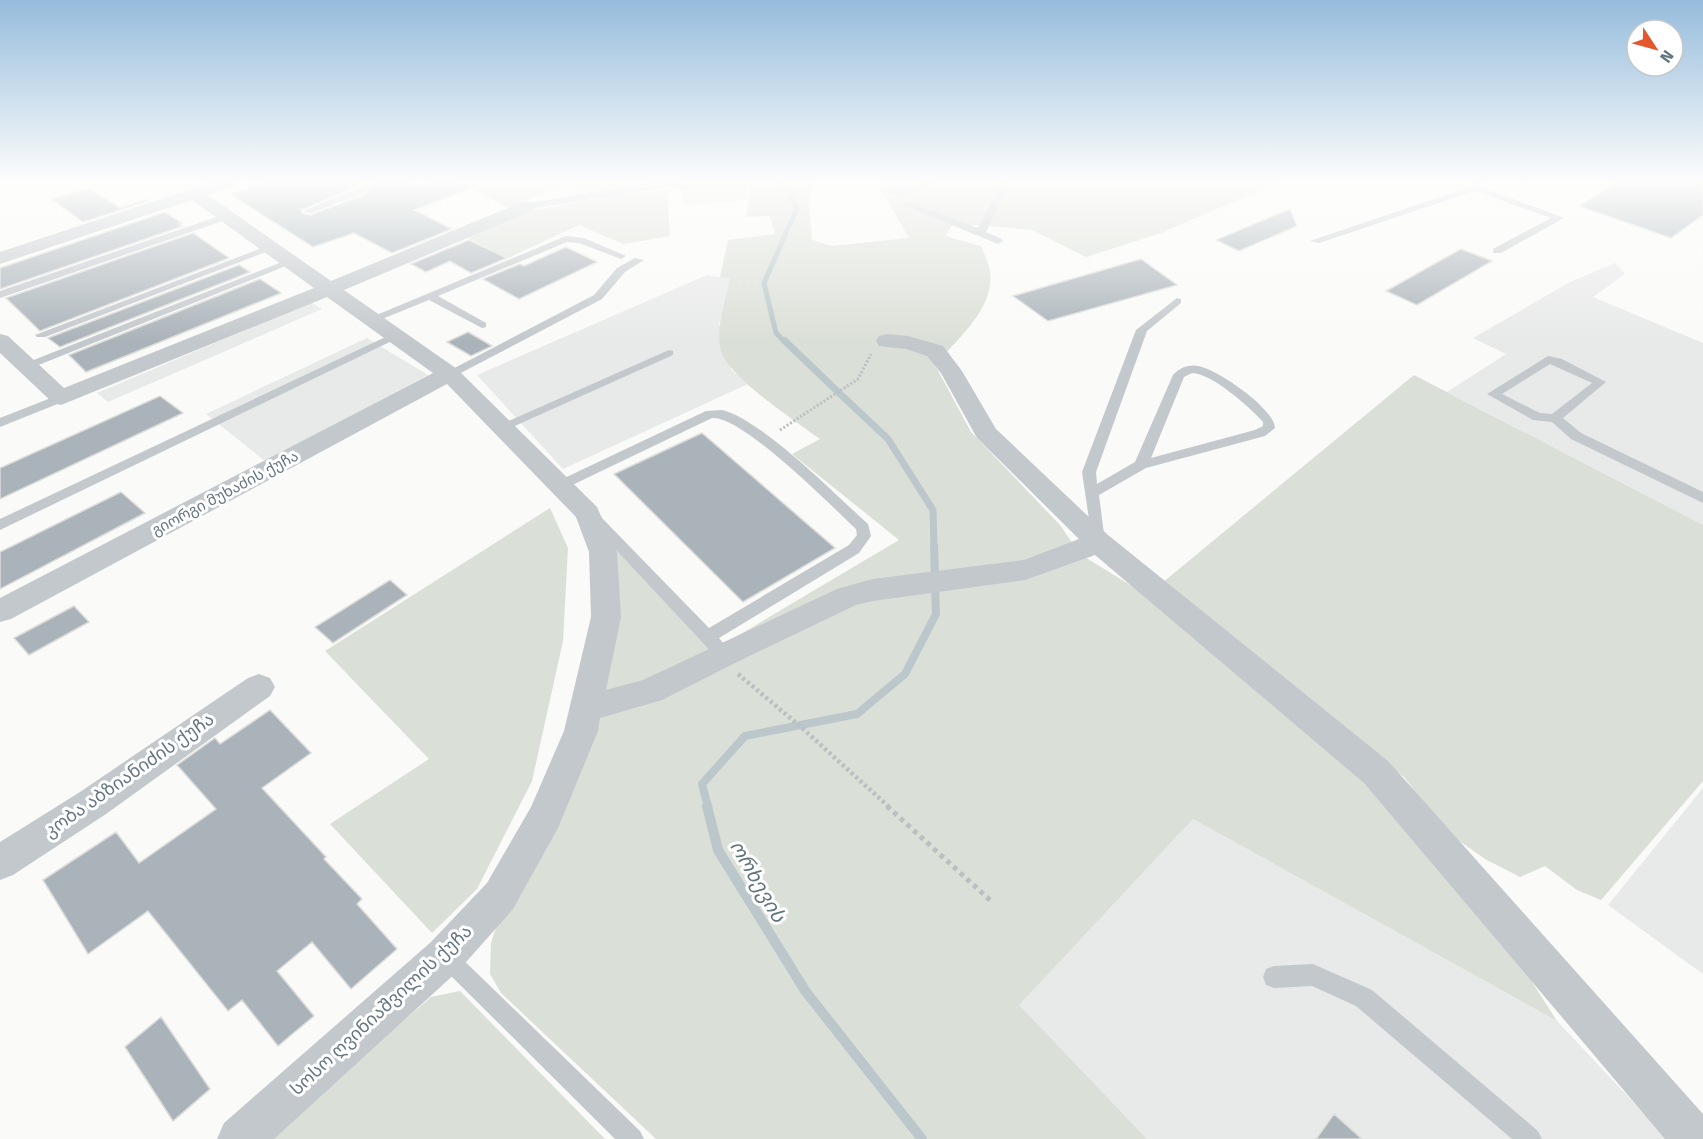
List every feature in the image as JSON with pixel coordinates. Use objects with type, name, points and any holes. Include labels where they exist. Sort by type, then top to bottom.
[{"type":"street","points":[[0,258],[66,235]]},
{"type":"street","points":[[254,235],[449,374],[588,513],[603,552],[606,617],[586,709],[651,691],[716,645],[847,597],[873,590],[1025,570],[1070,555],[1098,542]]},
{"type":"street","points":[[3,346],[27,365],[61,398],[461,235]]},
{"type":"street","points":[[887,340],[908,343],[934,351],[951,371],[986,433],[1098,542],[1376,772],[1695,1139]]},
{"type":"street","name":"გიორგი მუხაძის ქუჩა","points":[[0,611],[449,374]]},
{"type":"street","name":"კობა აბზიანიძის ქუჩა","points":[[0,863],[93,803],[258,687]]},
{"type":"street","name":"სოსო ღვინიაშვილის ქუჩა","points":[[240,1139],[445,956],[500,896],[554,795],[580,731],[586,709]]},
{"type":"lane","points":[[0,295],[173,235]]},
{"type":"lane","points":[[986,235],[998,241]]},
{"type":"lane","points":[[1315,241],[1332,235]]},
{"type":"lane","points":[[1497,251],[1527,235]]},
{"type":"lane","points":[[373,319],[566,239],[581,240],[621,255]]},
{"type":"lane","points":[[41,335],[271,248]]},
{"type":"lane","points":[[449,374],[598,297],[621,270],[639,260]]},
{"type":"lane","points":[[27,365],[291,262]]},
{"type":"lane","points":[[430,296],[482,325]]},
{"type":"lane","points":[[1098,542],[1089,472],[1142,330],[1177,301]]},
{"type":"lane","points":[[0,525],[394,336]]},
{"type":"lane","points":[[503,426],[669,353]]},
{"type":"lane","points":[[1555,418],[1600,382],[1558,361],[1548,360],[1493,394],[1536,417],[1555,418],[1576,436],[1703,498]]},
{"type":"lane","points":[[1092,493],[1141,465],[1260,433],[1269,428],[1269,421],[1262,413],[1209,374],[1197,369],[1187,370],[1179,375],[1141,465]]},
{"type":"lane","points":[[0,423],[61,398]]},
{"type":"lane","points":[[561,485],[710,414],[724,414],[735,418],[765,441],[863,527],[864,536],[854,549],[716,645],[588,513]]},
{"type":"lane","points":[[445,956],[632,1139]]},
{"type":"lane","points":[[1274,977],[1313,975],[1364,998],[1530,1139]]},
{"type":"path","points":[[765,441],[858,379],[873,349],[887,340]]},
{"type":"path","points":[[716,645],[738,675],[799,725],[991,901]]},
{"type":"shaded area","points":[[475,235],[557,235],[508,258],[468,238]]},
{"type":"shaded area","points":[[603,235],[670,235],[670,236],[623,244]]},
{"type":"shaded area","points":[[766,235],[812,235],[812,240],[832,246],[909,238],[907,235],[946,235],[981,246],[990,272],[990,286],[986,299],[972,323],[935,365],[971,432],[1060,525],[1073,544],[1088,559],[1148,596],[1399,813],[1518,960],[1557,1021],[1193,819],[1019,1005],[1147,1139],[656,1139],[501,993],[490,974],[491,943],[502,908],[539,855],[610,543],[712,651],[899,540],[792,454],[820,439],[750,386],[736,374],[727,362],[721,351],[719,333],[730,279],[720,277],[728,240]]},
{"type":"shaded area","points":[[1042,235],[1154,235],[1086,257]]},
{"type":"shaded area","points":[[1615,263],[1625,274],[1593,297],[1703,343],[1703,525],[1447,392],[1506,354],[1473,338],[1570,282]]},
{"type":"shaded area","points":[[707,275],[731,279],[719,324],[731,370],[748,384],[563,469],[477,375]]},
{"type":"shaded area","points":[[311,302],[322,309],[108,402],[97,393]]},
{"type":"shaded area","points":[[367,338],[428,375],[265,461],[206,414]]},
{"type":"shaded area","points":[[1414,375],[1703,525],[1703,781],[1601,900],[1577,890],[1545,866],[1520,877],[1485,859],[1441,828],[1405,778],[1162,583]]},
{"type":"shaded area","points":[[550,508],[568,548],[563,641],[532,781],[477,889],[432,933],[330,824],[429,759],[325,651]]},
{"type":"shaded area","points":[[1703,788],[1703,974],[1608,905]]},
{"type":"shaded area","points":[[1193,819],[1557,1021],[1668,1139],[1147,1139],[1018,1005]]},
{"type":"shaded area","points":[[460,991],[605,1139],[267,1139],[431,997]]},
{"type":"building","points":[[97,235],[156,235],[0,289],[0,268]]},
{"type":"building","points":[[187,235],[196,235],[229,258],[40,331],[6,298]]},
{"type":"building","points":[[294,235],[348,235],[313,247]]},
{"type":"building","points":[[358,235],[437,235],[392,253]]},
{"type":"building","points":[[1228,235],[1276,235],[1239,251],[1216,240]]},
{"type":"building","points":[[469,240],[507,258],[471,273],[450,261],[426,272],[411,264]]},
{"type":"building","points":[[566,247],[597,262],[519,299],[483,279],[520,264],[524,266]]},
{"type":"building","points":[[1461,249],[1492,261],[1417,305],[1386,291]]},
{"type":"building","points":[[1141,259],[1177,285],[1048,321],[1013,296]]},
{"type":"building","points":[[239,265],[250,272],[60,347],[48,338]]},
{"type":"building","points":[[260,279],[281,293],[86,372],[69,355]]},
{"type":"building","points":[[468,332],[492,346],[471,356],[447,342]]},
{"type":"building","points":[[160,396],[183,413],[0,499],[0,468]]},
{"type":"building","points":[[702,433],[835,548],[743,602],[614,474]]},
{"type":"building","points":[[121,492],[145,513],[0,589],[0,552]]},
{"type":"building","points":[[390,580],[407,595],[333,643],[315,627]]},
{"type":"building","points":[[74,606],[89,622],[29,655],[14,638]]},
{"type":"building","points":[[270,710],[311,753],[262,788],[362,899],[357,904],[397,949],[351,989],[312,942],[277,971],[314,1016],[278,1046],[242,1000],[228,1011],[148,911],[88,954],[43,880],[116,832],[139,863],[216,809],[177,765],[215,738],[220,744]]},
{"type":"building","points":[[161,1017],[210,1089],[173,1121],[125,1047]]},
{"type":"building","points":[[1334,1114],[1362,1139],[1316,1139]]},
{"type":"waterway","name":"ორხევის","points":[[785,235],[764,283],[776,333],[786,343]]},
{"type":"waterway","name":"ორხევის","points":[[785,341],[837,391]]},
{"type":"waterway","name":"ორხევის","points":[[838,392],[888,439],[933,510],[934,547]]},
{"type":"waterway","name":"ორხევის","points":[[934,546],[935,577]]},
{"type":"waterway","name":"ორხევის","points":[[708,807],[702,784],[745,736],[857,714],[905,674],[936,614],[935,586]]},
{"type":"waterway","name":"ორხევის","points":[[707,806],[718,850],[806,992],[922,1139]]}]
